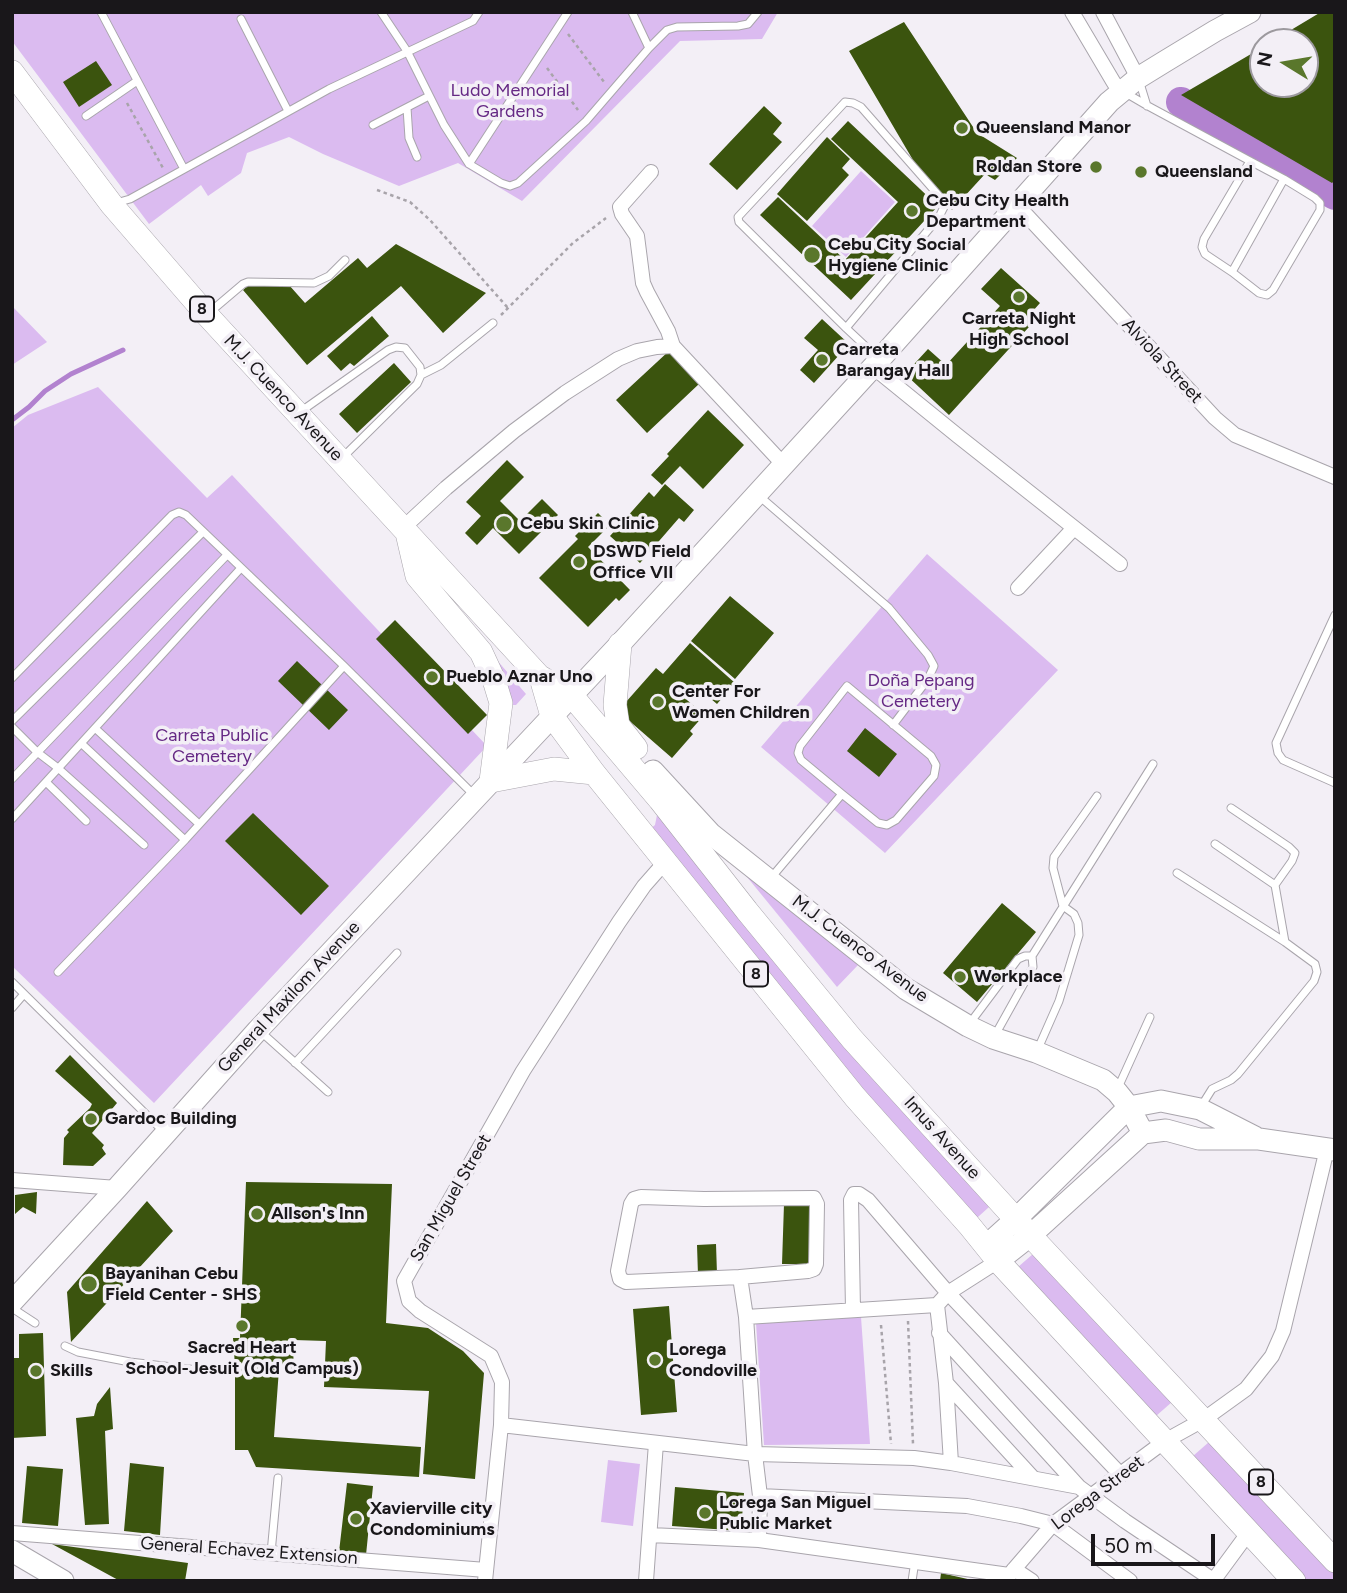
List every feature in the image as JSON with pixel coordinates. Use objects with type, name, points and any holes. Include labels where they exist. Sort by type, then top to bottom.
[{"type":"main road","name":"General Maxilom Avenue","points":[[12,1302],[258,1030],[620,644],[1109,102],[1130,84],[1214,31],[1250,12]]},
{"type":"main road","name":"M.J. Cuenco Avenue","points":[[12,72],[112,205],[207,315],[541,678],[572,696]]},
{"type":"main road","points":[[405,531],[417,576],[481,652],[501,703],[483,789],[554,769],[594,773]]},
{"type":"main road","points":[[620,644],[615,705],[618,725],[653,771],[659,784],[660,800]]},
{"type":"main road","name":"M.J. Cuenco Avenue","points":[[541,678],[552,716]]},
{"type":"main road","name":"Imus Avenue","points":[[572,696],[660,800],[852,1040],[1203,1420],[1327,1546],[1335,1561]]},
{"type":"main road","name":"8","points":[[552,716],[594,773],[855,1097],[992,1254],[1294,1581]]},
{"type":"main road","name":"M.J. Cuenco Avenue","points":[[653,771],[711,834],[906,989],[993,1038],[1037,1052],[1103,1080],[1123,1099],[1143,1133]]},
{"type":"main road","points":[[1023,1227],[1123,1099],[1161,1101],[1200,1109],[1259,1139]]},
{"type":"main road","points":[[992,1254],[1143,1133],[1166,1130],[1199,1139],[1259,1139],[1331,1149]]},
{"type":"main road","points":[[12,1551],[63,1581]]},
{"type":"street","points":[[1072,12],[1114,83],[1130,84],[1103,12]]},
{"type":"street","points":[[651,172],[620,207],[637,236],[643,283],[673,346],[783,464]]},
{"type":"street","name":"Alviola Street","points":[[1017,205],[1225,427],[1235,435],[1259,446],[1335,477]]},
{"type":"street","points":[[405,531],[446,488],[504,439],[565,393],[618,359],[636,351],[673,346]]},
{"type":"street","points":[[876,363],[958,436],[1120,564]]},
{"type":"street","points":[[1018,588],[1074,528]]},
{"type":"street","name":"San Miguel Street","points":[[486,1575],[501,1425],[502,1382],[491,1356],[420,1311],[409,1301],[404,1281],[523,1072],[619,922],[644,886],[666,861]]},
{"type":"street","name":"Lorega Street","points":[[1011,1575],[1053,1524],[1085,1492],[1121,1475],[1165,1441],[1203,1420],[1246,1389],[1272,1356],[1283,1331],[1331,1149]]},
{"type":"street","points":[[12,1180],[117,1188]]},
{"type":"street","points":[[853,1310],[851,1200],[855,1194],[859,1194],[868,1200],[948,1293],[1121,1475]]},
{"type":"street","points":[[814,1198],[817,1204],[814,1269],[740,1277],[626,1282],[620,1279],[618,1271],[634,1199],[814,1198]]},
{"type":"street","points":[[746,1317],[937,1305],[948,1293],[974,1275],[992,1254]]},
{"type":"street","points":[[740,1277],[746,1317],[760,1496],[759,1540]]},
{"type":"street","points":[[937,1305],[946,1382],[951,1463]]},
{"type":"street","points":[[939,1333],[1085,1492],[1213,1581],[1249,1532]]},
{"type":"street","points":[[946,1382],[1032,1478]]},
{"type":"street","points":[[501,1425],[755,1454],[914,1458],[1032,1478],[1085,1492]]},
{"type":"street","points":[[646,1581],[656,1443]]},
{"type":"street","points":[[760,1496],[967,1506],[1021,1516],[1053,1524],[1130,1581]]},
{"type":"street","name":"General Echavez Extension","points":[[12,1533],[271,1553],[486,1575]]},
{"type":"street","points":[[650,1535],[759,1540],[1011,1575],[1032,1581]]},
{"type":"lane","points":[[101,12],[184,169]]},
{"type":"lane","points":[[381,12],[407,51],[444,125],[469,164],[510,186],[518,183],[586,121],[667,30],[677,27],[748,24],[758,12]]},
{"type":"lane","points":[[112,205],[130,199],[329,89],[474,21],[479,12]]},
{"type":"lane","points":[[469,164],[568,12]]},
{"type":"lane","points":[[633,13],[649,48]]},
{"type":"lane","points":[[241,19],[288,111]]},
{"type":"lane","points":[[86,116],[137,81]]},
{"type":"lane","points":[[1130,84],[1148,106]]},
{"type":"lane","points":[[1130,84],[1148,106],[1284,179],[1320,203],[1320,210],[1273,290],[1267,295],[1259,293],[1205,254],[1202,247],[1250,161]]},
{"type":"lane","points":[[373,125],[429,96]]},
{"type":"lane","points":[[846,328],[939,217],[944,207],[940,197],[861,107],[845,102],[738,217],[739,222],[846,328],[876,363]]},
{"type":"lane","points":[[407,108],[409,138],[417,157]]},
{"type":"lane","points":[[1232,272],[1284,179]]},
{"type":"lane","points":[[207,315],[248,282],[314,283],[329,276],[345,260]]},
{"type":"lane","points":[[421,375],[441,365],[494,323]]},
{"type":"lane","points":[[297,413],[388,350],[405,348],[420,367],[421,375],[417,384],[340,460]]},
{"type":"lane","points":[[756,494],[888,608],[928,655],[934,666],[928,679],[893,725]]},
{"type":"lane","points":[[12,678],[172,515],[178,512],[186,514],[344,666],[483,789]]},
{"type":"lane","points":[[12,720],[203,532]]},
{"type":"lane","points":[[12,779],[227,555]]},
{"type":"lane","points":[[12,819],[241,568]]},
{"type":"lane","points":[[1335,615],[1276,743],[1283,760],[1335,783]]},
{"type":"lane","points":[[58,972],[344,666]]},
{"type":"lane","points":[[847,686],[893,725],[931,756],[936,765],[934,776],[896,820],[887,825],[878,822],[842,794],[801,760],[798,753],[800,746],[847,686]]},
{"type":"lane","points":[[12,727],[144,845]]},
{"type":"lane","points":[[96,729],[199,824]]},
{"type":"lane","points":[[82,744],[184,840]]},
{"type":"lane","points":[[993,1038],[1033,967],[1032,956],[1153,764]]},
{"type":"lane","points":[[46,782],[86,821]]},
{"type":"lane","points":[[770,880],[842,794]]},
{"type":"lane","points":[[1037,1052],[1059,1001],[1079,935],[1074,914],[1063,906],[1054,857],[1097,796]]},
{"type":"lane","points":[[1231,808],[1295,853],[1275,885],[1284,942]]},
{"type":"lane","points":[[1215,844],[1275,885]]},
{"type":"lane","points":[[1177,873],[1284,942],[1315,964],[1317,972],[1314,981],[1238,1074],[1212,1089],[1200,1109]]},
{"type":"lane","points":[[295,1063],[397,953]]},
{"type":"lane","points":[[968,1026],[1018,959],[1032,956]]},
{"type":"lane","points":[[12,982],[165,1133]]},
{"type":"lane","points":[[12,1007],[24,994]]},
{"type":"lane","points":[[1123,1099],[1150,1017]]},
{"type":"lane","points":[[258,1030],[328,1093]]},
{"type":"lane","points":[[12,1308],[35,1323]]},
{"type":"lane","points":[[65,1346],[78,1352],[130,1362],[214,1372]]},
{"type":"lane","points":[[271,1553],[278,1478]]},
{"type":"lane","points":[[912,1581],[915,1561]]},
{"type":"path","points":[[560,23],[612,93]]},
{"type":"path","points":[[538,57],[586,121]]},
{"type":"path","points":[[121,91],[169,178]]},
{"type":"path","points":[[377,190],[410,202],[430,220],[508,308]]},
{"type":"path","points":[[494,323],[573,243],[620,207]]},
{"type":"path","points":[[908,1307],[914,1458]]},
{"type":"path","points":[[879,1309],[892,1458]]},
{"type":"green space","name":"Ludo Memorial Gardens","points":[[12,12],[778,12],[762,39],[680,41],[522,201],[458,163],[399,186],[289,137],[247,153],[241,173],[208,196],[201,185],[149,224],[12,41]]},
{"type":"green space","points":[[861,171],[895,202],[846,257],[812,226]]},
{"type":"green space","points":[[12,306],[47,342],[12,365]]},
{"type":"green space","name":"Carreta Public Cemetery","points":[[98,387],[207,498],[232,475],[487,746],[154,1103],[12,966],[12,428],[28,415]]},
{"type":"green space","name":"Doña Pepang Cemetery","points":[[927,554],[1058,670],[885,853],[761,747]]},
{"type":"green space","points":[[496,659],[526,694],[516,705],[512,705]]},
{"type":"green space","points":[[660,800],[998,1199],[969,1225],[644,834],[655,825]]},
{"type":"green space","points":[[716,839],[859,964],[837,987]]},
{"type":"green space","points":[[1041,1247],[1180,1395],[1148,1423],[1010,1274]]},
{"type":"green space","points":[[861,1317],[870,1444],[764,1445],[756,1323]]},
{"type":"green space","points":[[1217,1435],[1335,1561],[1335,1581],[1295,1581],[1185,1463]]},
{"type":"green space","points":[[608,1460],[640,1464],[633,1526],[601,1522]]},
{"type":"building","points":[[1321,12],[1335,12],[1335,180],[1332,183],[1181,95],[1249,55],[1249,98],[1319,98],[1319,28],[1294,28]]},
{"type":"building","points":[[904,22],[977,133],[1017,158],[995,180],[985,174],[952,210],[920,172],[849,51]]},
{"type":"building","points":[[96,61],[112,85],[79,107],[63,82]]},
{"type":"building","points":[[764,106],[782,123],[773,134],[782,142],[737,190],[709,164]]},
{"type":"building","name":"Cebu City Health Department","points":[[848,121],[938,206],[851,300],[760,215],[778,197],[845,260],[898,202],[831,139]]},
{"type":"building","points":[[827,137],[850,159],[842,168],[849,175],[807,221],[777,194]]},
{"type":"building","points":[[396,244],[486,293],[443,333],[401,286],[307,365],[243,290],[251,283],[289,285],[305,303],[358,258],[367,268]]},
{"type":"building","points":[[1001,268],[1040,303],[1032,312],[1038,317],[949,415],[905,374],[928,349],[946,365],[1000,306],[981,289]]},
{"type":"building","points":[[372,316],[389,336],[354,366],[350,363],[341,371],[327,356]]},
{"type":"building","name":"Carreta Barangay Hall","points":[[822,319],[849,344],[814,383],[800,370],[818,350],[804,338]]},
{"type":"building","points":[[670,350],[700,383],[647,433],[616,400]]},
{"type":"building","points":[[394,363],[411,382],[357,433],[339,414]]},
{"type":"building","points":[[708,410],[744,445],[703,489],[680,466],[662,485],[651,475]]},
{"type":"building","points":[[507,460],[524,477],[500,501],[520,521],[542,499],[558,515],[519,554],[493,528],[477,545],[465,533],[481,516],[466,502]]},
{"type":"building","points":[[665,484],[694,510],[684,522],[679,518],[640,563],[610,536],[649,492],[654,497]]},
{"type":"building","name":"DSWD Field Office VII","points":[[598,513],[610,525],[588,547],[630,590],[619,601],[616,598],[588,627],[539,578],[578,539],[575,536]]},
{"type":"building","points":[[730,596],[774,633],[735,679],[691,641]]},
{"type":"building","name":"Pueblo Aznar Uno","points":[[395,620],[487,715],[468,734],[376,639]]},
{"type":"building","name":"Center For Women Children","points":[[690,643],[735,683],[717,704],[698,688],[687,700],[704,715],[690,731],[693,734],[672,758],[618,711],[656,668],[663,674]]},
{"type":"building","points":[[297,661],[348,710],[329,730],[278,681]]},
{"type":"building","points":[[865,728],[897,754],[879,777],[847,751]]},
{"type":"building","points":[[253,813],[329,886],[301,915],[225,841]]},
{"type":"building","points":[[1002,903],[1036,932],[977,1002],[943,973]]},
{"type":"building","name":"Gardoc Building","points":[[70,1055],[117,1103],[92,1133],[104,1145],[102,1148],[106,1154],[93,1166],[63,1165],[64,1138],[69,1132],[67,1130],[92,1104],[55,1071]]},
{"type":"building","points":[[246,1182],[392,1184],[386,1323],[428,1328],[463,1351],[484,1373],[475,1479],[423,1474],[429,1391],[324,1387],[326,1341],[294,1340],[293,1371],[279,1369],[274,1437],[421,1447],[419,1477],[256,1467],[248,1450],[235,1450],[233,1338],[240,1338]]},
{"type":"building","points":[[37,1192],[36,1214],[23,1207],[15,1214],[15,1195]]},
{"type":"building","points":[[147,1201],[173,1231],[71,1342],[67,1292]]},
{"type":"building","points":[[784,1204],[811,1205],[810,1264],[782,1264]]},
{"type":"building","points":[[716,1244],[717,1274],[698,1275],[697,1245]]},
{"type":"building","name":"Lorega Condoville","points":[[669,1306],[677,1412],[641,1415],[633,1309]]},
{"type":"building","points":[[43,1333],[46,1436],[12,1438],[12,1358],[19,1358],[19,1334]]},
{"type":"building","points":[[110,1387],[113,1429],[105,1431],[109,1524],[85,1525],[76,1418],[94,1416],[97,1404]]},
{"type":"building","points":[[130,1463],[164,1467],[160,1535],[124,1531]]},
{"type":"building","points":[[27,1466],[63,1469],[58,1526],[22,1523]]},
{"type":"building","name":"Xavierville city Condominiums","points":[[347,1483],[373,1486],[366,1555],[339,1552]]},
{"type":"building","points":[[675,1487],[744,1493],[741,1531],[672,1526]]},
{"type":"building","points":[[52,1544],[188,1563],[185,1581],[120,1581]]},
{"type":"building","points":[[941,1573],[972,1580],[972,1581],[940,1581]]},
{"type":"waterway","points":[[1181,102],[1206,122],[1335,195]]},
{"type":"waterway","points":[[12,420],[45,391],[71,374],[123,350]]},
{"type":"place","name":"Queensland Manor","points":[[962,128]]},
{"type":"place","name":"Roldan Store","points":[[1096,167]]},
{"type":"place","name":"Queensland","points":[[1141,172]]},
{"type":"place","name":"Cebu City Health Department","points":[[912,211]]},
{"type":"place","name":"Cebu City Social Hygiene Clinic","points":[[812,255]]},
{"type":"place","name":"Carreta Night High School","points":[[1019,297]]},
{"type":"place","name":"Carreta Barangay Hall","points":[[822,360]]},
{"type":"place","name":"Cebu Skin Clinic","points":[[504,524]]},
{"type":"place","name":"DSWD Field Office VII","points":[[579,562]]},
{"type":"place","name":"Pueblo Aznar Uno","points":[[432,677]]},
{"type":"place","name":"Center For Women Children","points":[[658,702]]},
{"type":"place","name":"Workplace","points":[[960,977]]},
{"type":"place","name":"Gardoc Building","points":[[91,1119]]},
{"type":"place","name":"Allson's Inn","points":[[257,1214]]},
{"type":"place","name":"Bayanihan Cebu Field Center - SHS","points":[[89,1284]]},
{"type":"place","name":"Sacred Heart School-Jesuit (Old Campus)","points":[[242,1326]]},
{"type":"place","name":"Lorega Condoville","points":[[655,1360]]},
{"type":"place","name":"Skills","points":[[36,1371]]},
{"type":"place","name":"Lorega San Miguel Public Market","points":[[705,1513]]},
{"type":"place","name":"Xavierville city Condominiums","points":[[356,1519]]}]
